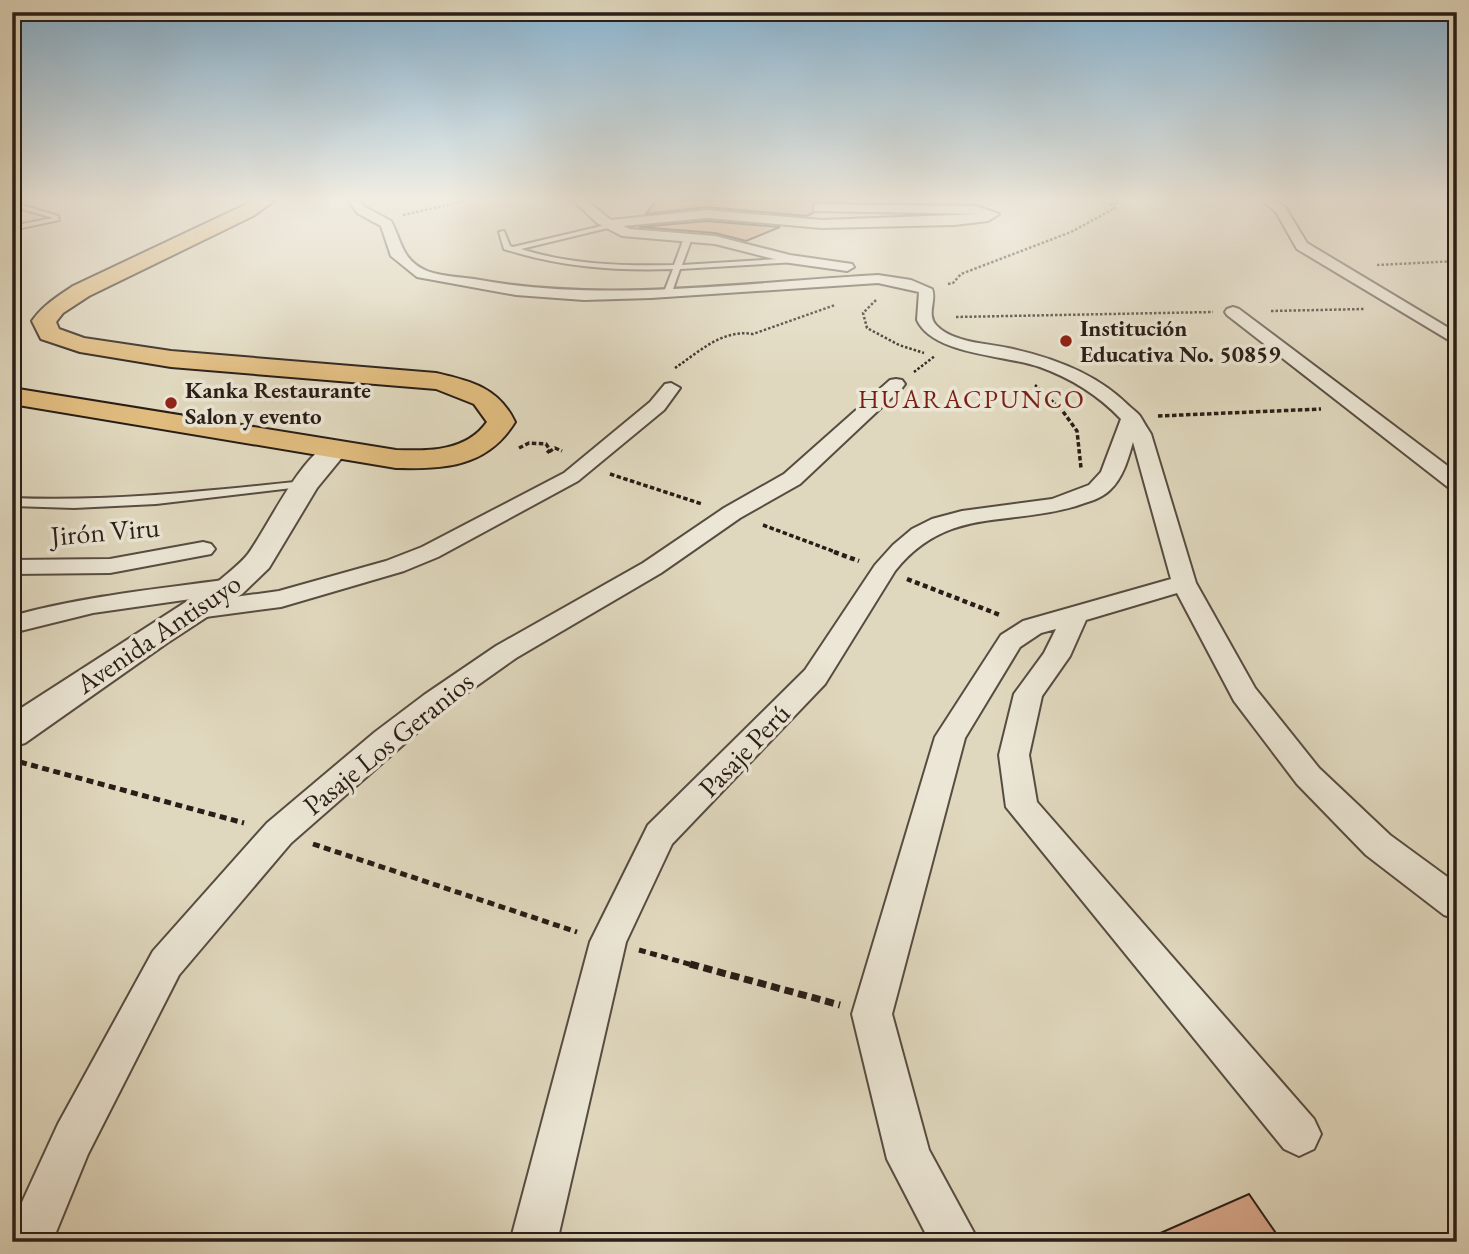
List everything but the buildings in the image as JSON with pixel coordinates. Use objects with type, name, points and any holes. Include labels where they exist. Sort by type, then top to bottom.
[{"type":"highway","points":[[12,396],[396,458],[450,456],[489,440],[501,422],[489,401],[475,392],[436,381],[171,359],[80,345],[49,334],[44,321],[55,308],[81,291],[147,260]]},
{"type":"street","points":[[404,260],[422,274],[434,278],[516,291],[584,295],[878,279],[929,287]]},
{"type":"street","points":[[796,260],[925,275],[934,279],[929,287],[924,317],[927,326],[950,349],[1034,359],[1055,367],[1107,396],[1131,417],[1141,434],[1184,583],[1244,694],[1308,776],[1378,845],[1457,904]]},
{"type":"street","points":[[1323,260],[1457,340]]},
{"type":"street","points":[[1233,312],[1457,483]]},
{"type":"street","name":"Pasaje Los Geranios","points":[[28,1242],[73,1139],[166,963],[279,833],[319,796],[434,702],[506,652],[652,568],[732,513],[792,479],[896,384]]},
{"type":"street","points":[[198,610],[281,599],[395,566],[430,552],[582,469],[657,406],[671,388]]},
{"type":"street","name":"Pasaje Perú","points":[[533,1242],[608,942],[660,835],[815,677],[876,585],[882,570],[910,540],[930,527],[967,516],[1059,505],[1088,494],[1104,484],[1131,417]]},
{"type":"street","name":"Avenida Antisuyo","points":[[12,733],[155,635],[231,587],[258,562],[305,484],[336,449]]},
{"type":"street","name":"Jirón Viru","points":[[12,567],[110,566],[202,549]]},
{"type":"street","points":[[956,1242],[909,1159],[872,1014],[950,737],[1010,641],[1032,627],[1184,583]]},
{"type":"street","points":[[12,625],[82,609],[231,587]]},
{"type":"street","points":[[1076,615],[1056,656],[1028,694],[1014,755],[1022,807],[1299,1135]]},
{"type":"lane","points":[[551,260],[583,264],[677,267],[796,260]]},
{"type":"lane","points":[[668,292],[680,260]]},
{"type":"lane","points":[[12,502],[74,504],[156,500],[305,484]]},
{"type":"path","points":[[929,287],[953,283],[961,274],[1004,260]]},
{"type":"path","points":[[1334,267],[1457,261]]},
{"type":"path","points":[[881,294],[863,313],[867,328],[899,345],[935,357],[950,349]]},
{"type":"path","points":[[671,388],[660,377],[706,345],[744,331],[753,334],[806,313],[843,303]]},
{"type":"path","points":[[962,318],[1407,308]]},
{"type":"path","points":[[896,384],[950,349]]},
{"type":"path","points":[[1030,381],[1055,401],[1077,431],[1084,488],[1088,494]]},
{"type":"path","points":[[1131,417],[1358,408]]},
{"type":"path","points":[[508,447],[518,449],[536,442],[547,444],[549,453],[555,448],[564,450],[558,455],[566,457],[562,461],[582,469],[732,513],[1032,627]]},
{"type":"path","points":[[12,760],[279,833],[608,942],[872,1014]]},
{"type":"place","name":"Institución Educativa No. 50859","points":[[1066,341]]},
{"type":"place","name":"Kanka Restaurante Salon y evento","points":[[171,403]]},
{"type":"district","name":"HUARACPUNCO","points":[[972,399]]}]
